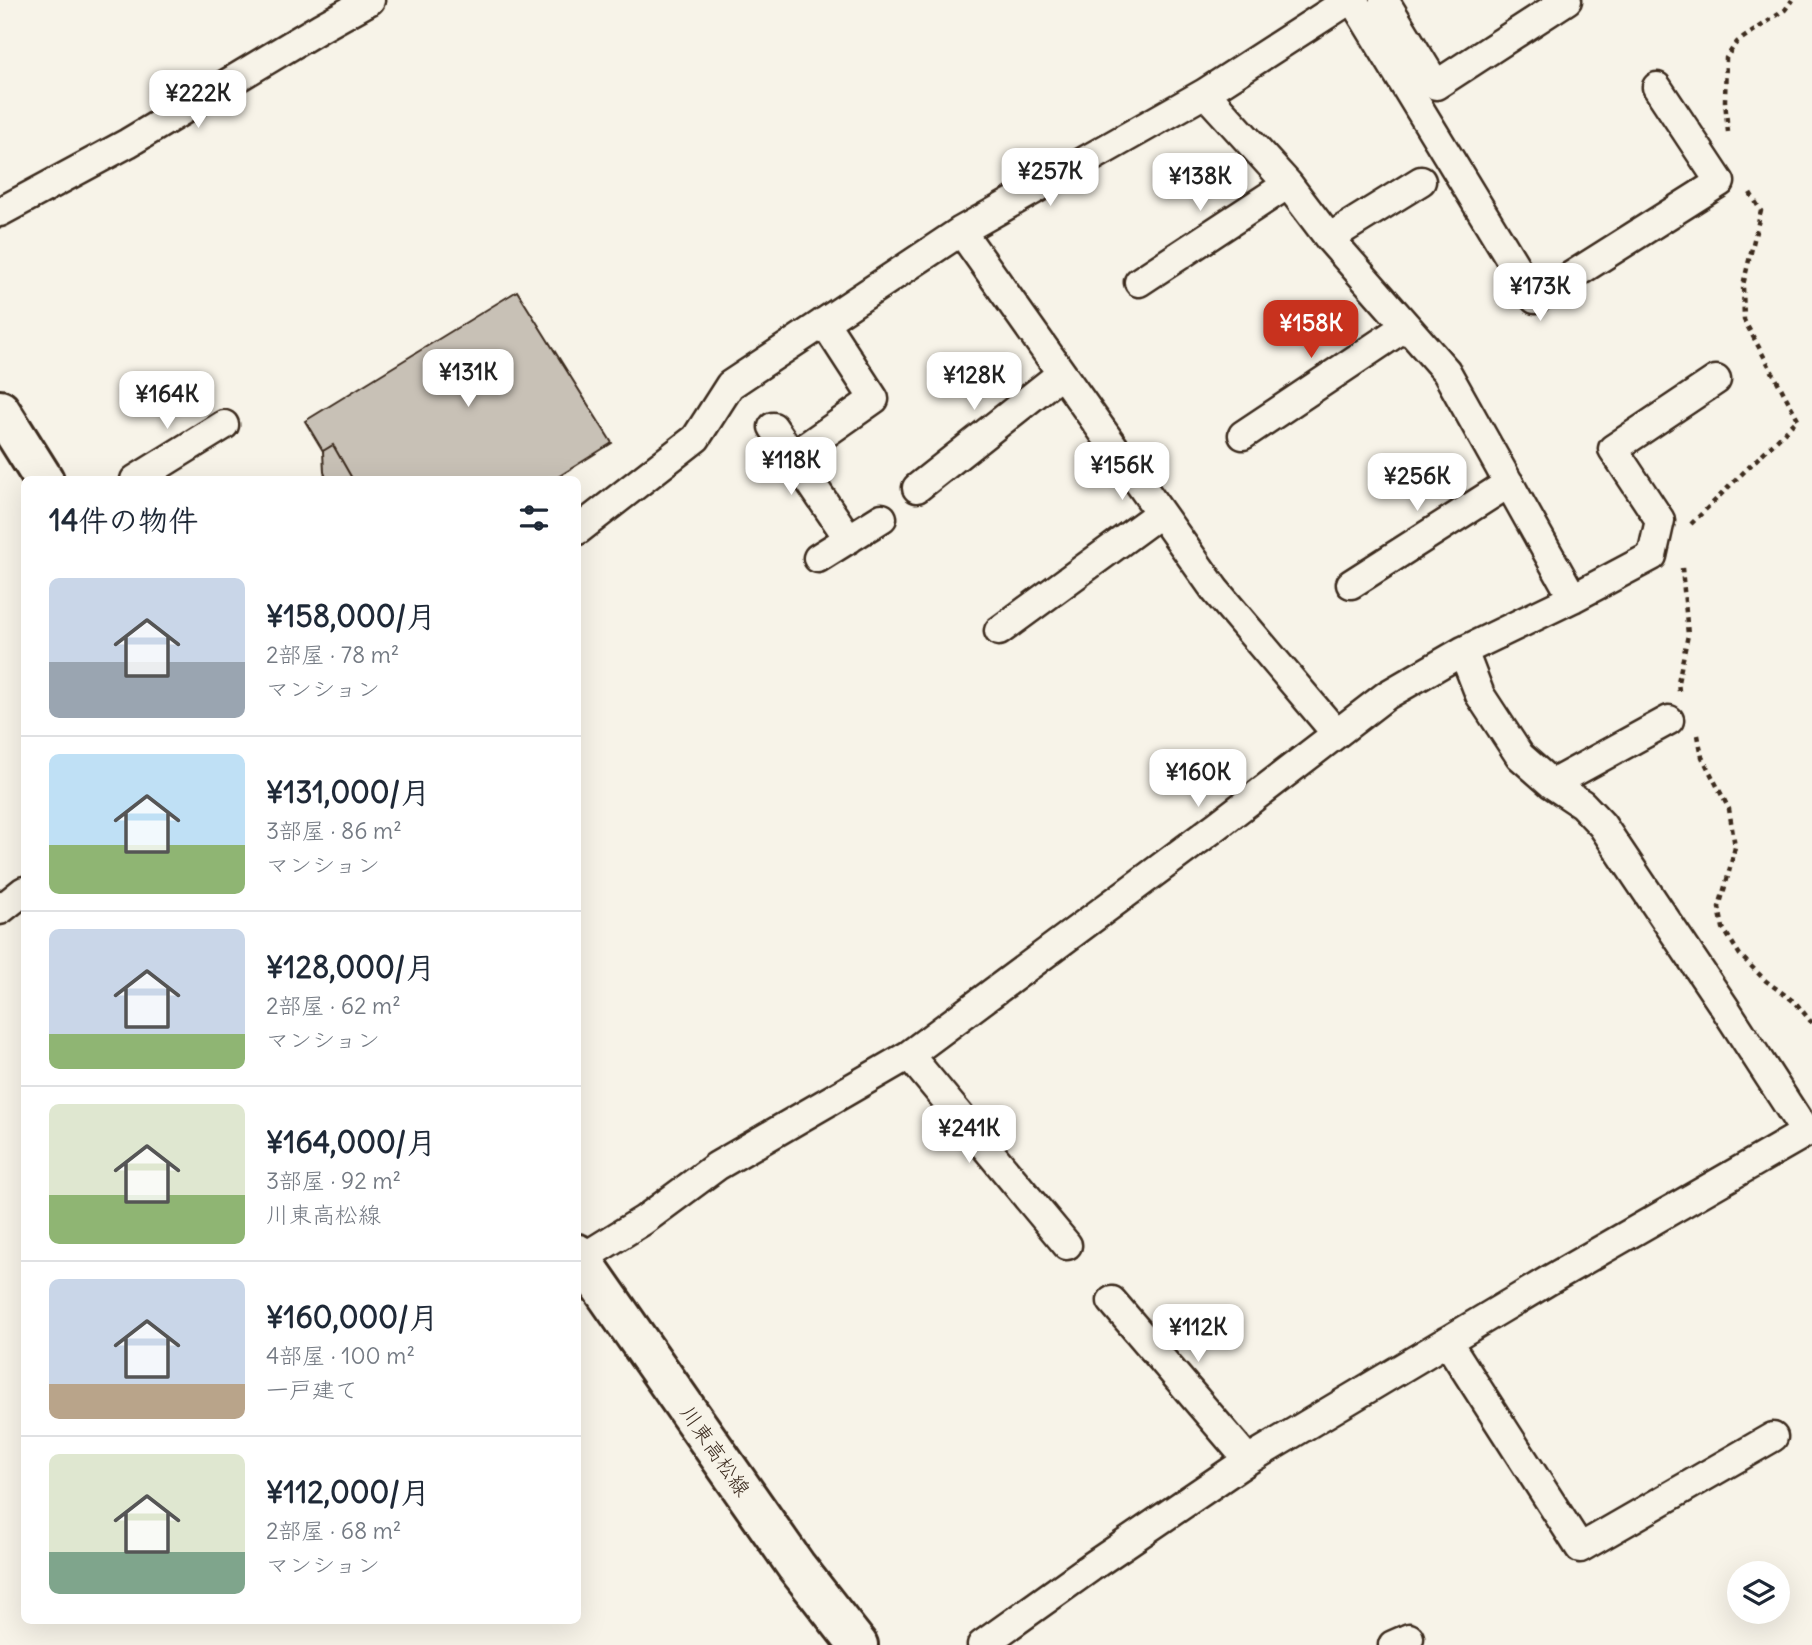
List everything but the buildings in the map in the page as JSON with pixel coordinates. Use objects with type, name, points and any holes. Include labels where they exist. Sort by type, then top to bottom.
[{"type":"main road","points":[[0,410],[41,476]]},
{"type":"main road","name":"川東高松線","points":[[581,1260],[796,1566],[858,1645]]},
{"type":"street","points":[[0,212],[128,143],[370,0]]},
{"type":"street","points":[[581,528],[696,438],[730,385],[961,231],[1205,93],[1351,0],[1535,299],[1720,182],[1657,87]]},
{"type":"street","points":[[1384,0],[1436,85],[1567,0]]},
{"type":"street","points":[[1205,93],[1288,184],[1329,238],[1446,371],[1573,598]]},
{"type":"street","points":[[1329,238],[1421,181]]},
{"type":"street","points":[[1139,282],[1288,184]]},
{"type":"street","points":[[961,231],[1215,590],[1336,733]]},
{"type":"street","points":[[793,456],[874,399],[824,322]]},
{"type":"street","points":[[1243,435],[1406,326]]},
{"type":"street","points":[[917,488],[1062,374]]},
{"type":"street","points":[[581,1256],[644,1220],[717,1166],[909,1055],[1218,825],[1387,695],[1464,651],[1652,556],[1660,520],[1613,449],[1716,380]]},
{"type":"street","points":[[141,476],[224,425]]},
{"type":"street","points":[[774,427],[849,539]]},
{"type":"street","points":[[1351,584],[1509,483]]},
{"type":"street","points":[[999,631],[1160,513]]},
{"type":"street","points":[[818,558],[882,518]]},
{"type":"street","points":[[982,1645],[1248,1460],[1809,1131],[1602,825],[1582,804],[1552,784],[1520,756],[1480,695],[1464,651]]},
{"type":"street","points":[[1552,784],[1681,713]]},
{"type":"street","points":[[0,910],[21,893]]},
{"type":"street","points":[[909,1055],[1067,1245]]},
{"type":"street","points":[[1112,1301],[1248,1460]]},
{"type":"street","points":[[1447,1341],[1580,1548],[1773,1437]]},
{"type":"path","points":[[1728,138],[1726,58],[1737,42],[1785,10],[1792,0]]},
{"type":"path","points":[[1684,532],[1798,419],[1744,320],[1742,285],[1761,211],[1743,182]]},
{"type":"path","points":[[1682,556],[1688,635],[1678,682],[1681,713],[1729,809],[1735,848],[1719,907],[1723,928],[1740,955],[1766,981],[1796,1003],[1812,1023]]}]
